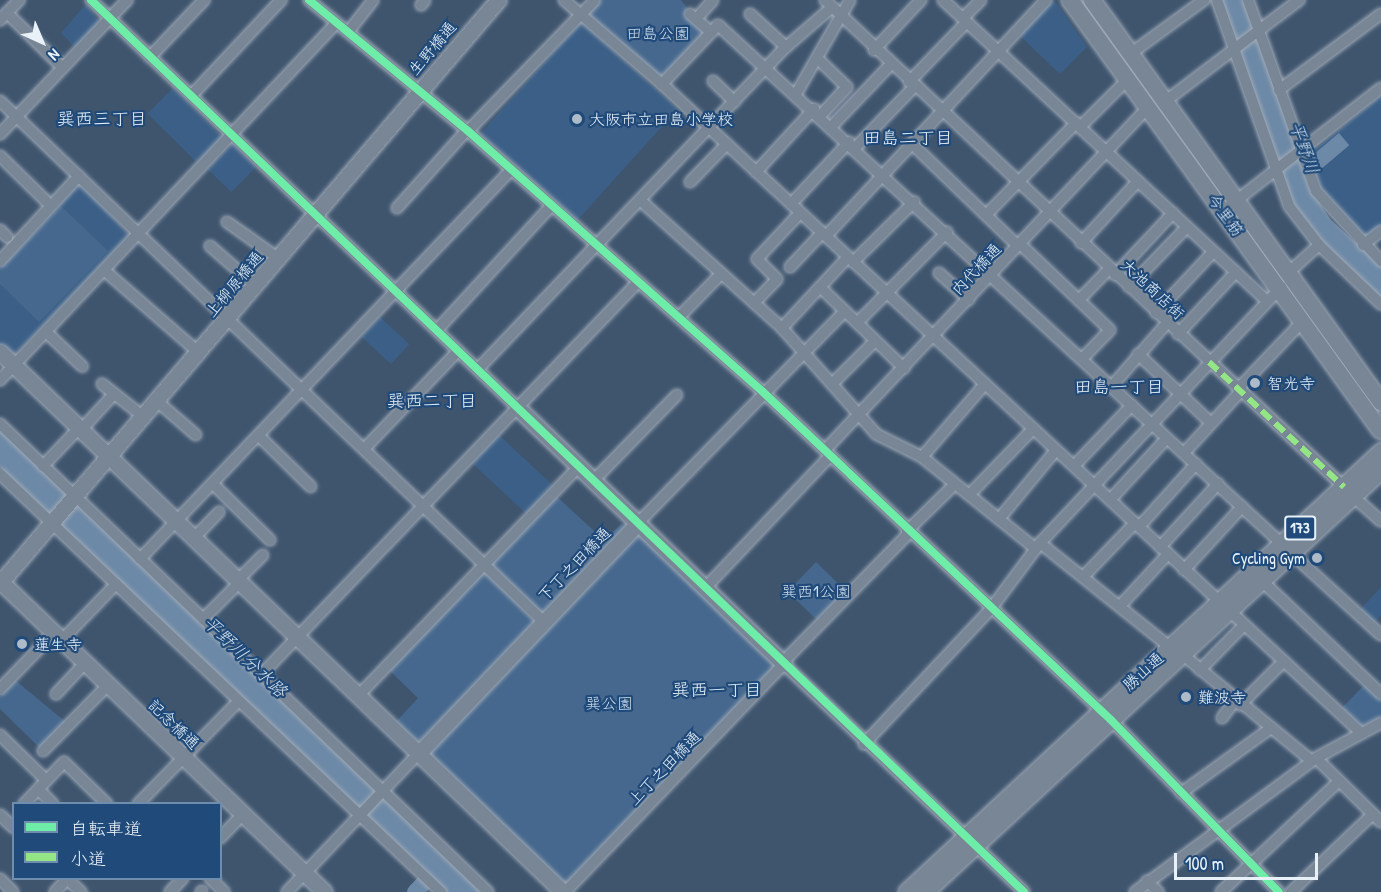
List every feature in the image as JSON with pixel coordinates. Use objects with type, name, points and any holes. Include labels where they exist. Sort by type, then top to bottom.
[{"type":"main road","name":"今里筋","points":[[1070,0],[1128,79],[1156,105]]},
{"type":"main road","name":"今里筋","points":[[1095,1],[1130,54],[1156,105],[1228,206],[1381,402]]},
{"type":"main road","name":"今里筋","points":[[1284,280],[1304,320],[1381,431]]},
{"type":"main road","name":"勝山通","points":[[926,892],[971,842],[1104,716],[1349,492],[1381,452]]},
{"type":"main road","name":"勝山通","points":[[1349,492],[1381,471]]},
{"type":"main road","name":"勝山通","points":[[1223,607],[1262,581],[1287,549]]},
{"type":"main road","name":"勝山通","points":[[907,892],[971,842]]},
{"type":"street","points":[[91,0],[578,467],[707,586],[864,744],[1024,892]]},
{"type":"street","points":[[0,134],[127,0]]},
{"type":"street","points":[[150,57],[204,0]]},
{"type":"street","points":[[192,96],[281,0]]},
{"type":"street","points":[[309,0],[468,131],[763,392],[1104,716],[1279,892]]},
{"type":"street","points":[[348,31],[373,0]]},
{"type":"street","name":"生野橋通","points":[[419,92],[498,0]]},
{"type":"street","points":[[564,0],[662,84],[1360,732]]},
{"type":"street","points":[[397,208],[595,0]]},
{"type":"street","points":[[711,32],[693,16],[713,0]]},
{"type":"street","points":[[796,94],[819,60],[850,0]]},
{"type":"street","points":[[874,50],[921,0]]},
{"type":"street","points":[[943,0],[1267,301]]},
{"type":"street","points":[[791,204],[911,85],[981,0]]},
{"type":"street","points":[[790,267],[912,144],[1046,0]]},
{"type":"street","points":[[1130,54],[1204,0]]},
{"type":"street","points":[[1217,0],[1289,206],[1319,245],[1381,304]]},
{"type":"street","points":[[1248,0],[1298,151],[1324,203],[1381,261]]},
{"type":"street","points":[[1258,31],[1299,0]]},
{"type":"street","points":[[478,369],[828,4]]},
{"type":"street","name":"大池商店街","points":[[828,4],[839,18],[1381,521]]},
{"type":"street","points":[[9,8],[63,68]]},
{"type":"street","points":[[750,14],[786,47]]},
{"type":"street","points":[[1279,90],[1381,14]]},
{"type":"street","points":[[0,380],[233,136],[336,24]]},
{"type":"street","points":[[662,84],[717,25],[817,112],[1381,635]]},
{"type":"street","name":"内代橋通","points":[[707,586],[828,453],[861,413],[1106,152],[1156,105],[1258,31]]},
{"type":"street","points":[[756,172],[817,112],[847,87],[819,60]]},
{"type":"street","points":[[832,126],[890,65]]},
{"type":"street","points":[[986,215],[1128,79]]},
{"type":"street","points":[[713,81],[735,102]]},
{"type":"street","points":[[1228,206],[1381,88]]},
{"type":"street","name":"上柳原橋通","points":[[52,522],[111,459],[419,92]]},
{"type":"street","points":[[0,101],[544,622]]},
{"type":"street","points":[[690,182],[727,144]]},
{"type":"street","points":[[912,144],[1110,330],[1083,358]]},
{"type":"street","points":[[0,156],[51,206]]},
{"type":"street","points":[[140,559],[398,293],[511,170]]},
{"type":"street","points":[[0,261],[79,176]]},
{"type":"street","points":[[1081,243],[1138,181]]},
{"type":"street","points":[[641,201],[782,328],[834,382],[887,443],[922,457],[999,519],[1083,577],[1238,703],[1314,759],[1378,818],[1291,892]]},
{"type":"street","points":[[782,328],[820,288],[914,202]]},
{"type":"street","points":[[437,330],[551,206]]},
{"type":"street","points":[[754,303],[777,279],[757,259],[800,213]]},
{"type":"street","points":[[1079,300],[1112,272],[1173,213]]},
{"type":"street","points":[[227,222],[279,259]]},
{"type":"street","points":[[1128,287],[1187,226]]},
{"type":"street","points":[[1363,245],[1381,231]]},
{"type":"street","points":[[857,323],[947,232]]},
{"type":"street","points":[[864,744],[990,610],[1038,546],[1319,245]]},
{"type":"street","points":[[210,246],[256,286]]},
{"type":"street","points":[[1156,313],[1214,252]]},
{"type":"street","points":[[104,270],[199,353]]},
{"type":"street","points":[[1178,334],[1236,272]]},
{"type":"street","points":[[939,273],[969,300]]},
{"type":"street","points":[[679,317],[722,274]]},
{"type":"street","points":[[261,675],[299,638],[638,282]]},
{"type":"street","points":[[820,288],[904,368]]},
{"type":"street","name":"下丁之田橋通","points":[[360,814],[802,351],[844,311]]},
{"type":"street","points":[[1184,453],[1304,320]]},
{"type":"street","points":[[1112,386],[1167,323]]},
{"type":"street","points":[[46,332],[82,366]]},
{"type":"street","points":[[834,382],[875,341]]},
{"type":"street","points":[[364,449],[458,351]]},
{"type":"street","points":[[0,352],[564,892]]},
{"type":"street","points":[[1138,354],[1211,423]]},
{"type":"street","points":[[102,384],[145,418]]},
{"type":"street","points":[[922,457],[986,384]]},
{"type":"street","points":[[43,466],[114,394]]},
{"type":"street","points":[[593,481],[676,395]]},
{"type":"street","points":[[158,402],[196,435]]},
{"type":"street","points":[[1074,466],[1132,405]]},
{"type":"street","points":[[0,424],[488,892]]},
{"type":"street","points":[[969,495],[1033,429]]},
{"type":"street","points":[[260,437],[311,487]]},
{"type":"street","points":[[1110,500],[1167,438]]},
{"type":"street","points":[[999,519],[1056,450]]},
{"type":"street","points":[[1083,577],[1196,464]]},
{"type":"street","points":[[358,696],[578,467]]},
{"type":"street","points":[[0,474],[441,892]]},
{"type":"street","points":[[213,484],[270,540]]},
{"type":"street","name":"上丁之田橋通","points":[[564,892],[955,484]]},
{"type":"street","points":[[1120,606],[1218,484]]},
{"type":"street","points":[[1184,570],[1242,507]]},
{"type":"street","points":[[194,538],[219,512]]},
{"type":"street","points":[[0,582],[52,522]]},
{"type":"street","points":[[203,619],[262,555]]},
{"type":"street","points":[[1262,581],[1381,694]]},
{"type":"street","name":"記念橋通","points":[[0,582],[324,892]]},
{"type":"street","points":[[0,689],[116,584]]},
{"type":"street","points":[[1200,670],[1244,625]]},
{"type":"street","points":[[1222,718],[1284,661]]},
{"type":"street","points":[[56,694],[85,663]]},
{"type":"street","points":[[43,751],[108,685]]},
{"type":"street","points":[[140,802],[239,700]]},
{"type":"street","points":[[1135,892],[1314,759],[1360,732],[1381,723]]},
{"type":"street","points":[[1181,793],[1271,728]]},
{"type":"street","points":[[0,735],[46,780]]},
{"type":"street","points":[[26,802],[64,762],[105,802]]},
{"type":"street","points":[[1221,892],[1339,781]]},
{"type":"street","points":[[38,789],[51,802]]},
{"type":"street","points":[[222,836],[243,814]]},
{"type":"street","points":[[287,892],[360,814]]},
{"type":"street","points":[[0,879],[13,892]]},
{"type":"street","points":[[55,892],[66,880]]},
{"type":"street","points":[[68,880],[81,892]]},
{"type":"street","points":[[170,892],[182,880]]},
{"type":"street","points":[[211,880],[224,892]]},
{"type":"street","points":[[1147,881],[1158,892]]},
{"type":"shaded area","points":[[1054,0],[1087,47],[1060,74],[1019,35]]},
{"type":"shaded area","points":[[1221,0],[1244,0],[1309,188],[1331,220],[1381,266],[1381,298],[1318,239],[1292,203]]},
{"type":"shaded area","points":[[86,4],[100,23],[76,48],[61,33]]},
{"type":"shaded area","name":"大阪市立田島小学校","points":[[581,22],[678,109],[577,220],[481,133]]},
{"type":"shaded area","points":[[173,88],[224,139],[198,164],[148,113]]},
{"type":"shaded area","points":[[1381,96],[1381,228],[1367,239],[1321,189],[1307,156]]},
{"type":"shaded area","points":[[1339,133],[1349,145],[1322,168],[1311,156]]},
{"type":"shaded area","points":[[232,144],[256,167],[231,192],[208,169]]},
{"type":"shaded area","points":[[78,180],[130,236],[12,357],[0,345],[0,265]]},
{"type":"shaded area","points":[[380,317],[409,344],[391,364],[362,337]]},
{"type":"shaded area","name":"平野川分水路","points":[[0,430],[483,892],[443,892],[0,467]]},
{"type":"shaded area","points":[[499,435],[553,485],[527,514],[472,464]]},
{"type":"shaded area","points":[[1381,587],[1381,615],[1373,624],[1359,611]]},
{"type":"green space","name":"田島公園","points":[[600,0],[681,0],[706,32],[661,79],[586,15]]},
{"type":"green space","points":[[61,206],[108,251],[39,322],[0,284],[0,269]]},
{"type":"green space","points":[[556,496],[604,540],[621,524],[625,527],[543,614],[491,565]]},
{"type":"green space","name":"巽公園","points":[[639,533],[777,666],[565,886],[426,753]]},
{"type":"green space","name":"巽西1公園","points":[[816,562],[846,591],[818,621],[788,591]]},
{"type":"green space","points":[[483,568],[534,622],[422,740],[413,741],[395,723],[418,698],[387,668]]},
{"type":"green space","points":[[15,680],[67,723],[42,750],[0,709],[0,697]]},
{"type":"green space","points":[[1366,683],[1381,698],[1381,717],[1360,728],[1341,709]]},
{"type":"waterway","points":[[415,892],[438,868]]},
{"type":"marked path","points":[[1209,362],[1344,487]]},
{"type":"cycle path","points":[[91,0],[1024,892]]},
{"type":"cycle path","points":[[309,0],[468,131],[763,392],[1111,720],[1279,892]]},
{"type":"place","name":"大阪市立田島小学校","points":[[577,119]]},
{"type":"place","name":"智光寺","points":[[1255,383]]},
{"type":"place","name":"Cycling Gym","points":[[1317,558]]},
{"type":"place","name":"蓮生寺","points":[[22,644]]},
{"type":"place","name":"難波寺","points":[[1186,697]]},
{"type":"district","name":"巽西三丁目","points":[[102,119]]},
{"type":"district","name":"田島二丁目","points":[[908,138]]},
{"type":"district","name":"田島一丁目","points":[[1119,387]]},
{"type":"district","name":"巽西二丁目","points":[[432,401]]},
{"type":"district","name":"巽西一丁目","points":[[717,690]]},
{"type":"water label","name":"平野川","points":[[1304,148]]}]
